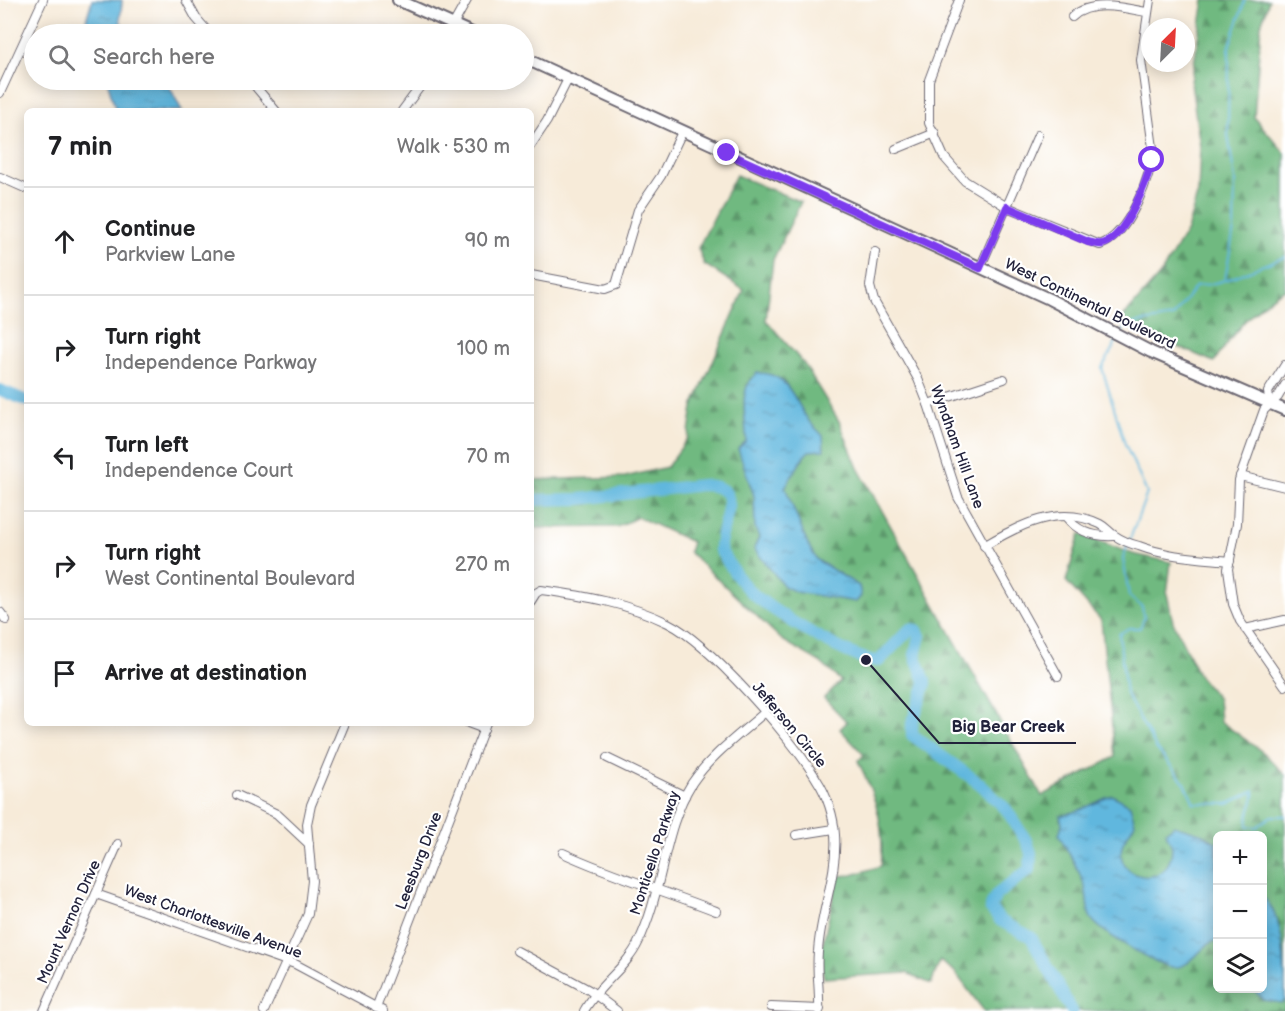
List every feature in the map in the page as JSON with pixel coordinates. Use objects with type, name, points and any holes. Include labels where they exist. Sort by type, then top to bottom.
[{"type":"main road","points":[[398,0],[441,24]]},
{"type":"main road","name":"West Continental Boulevard","points":[[534,63],[980,268],[1145,348],[1285,410]]},
{"type":"street","points":[[32,24],[43,0]]},
{"type":"street","points":[[186,0],[201,24]]},
{"type":"street","points":[[453,24],[467,0]]},
{"type":"street","points":[[959,0],[929,80],[928,112],[944,157],[965,181],[1007,207],[1100,244],[1118,232],[1128,217],[1144,187],[1152,160],[1153,148],[1141,60],[1146,12],[1150,0]]},
{"type":"street","points":[[1072,17],[1080,8],[1090,4],[1146,12]]},
{"type":"street","points":[[0,93],[24,41]]},
{"type":"street","points":[[534,140],[547,121],[568,79]]},
{"type":"street","points":[[258,90],[273,108]]},
{"type":"street","points":[[404,108],[418,90]]},
{"type":"street","points":[[534,276],[605,289],[616,285],[638,210],[661,176],[682,132]]},
{"type":"street","points":[[896,149],[935,133]]},
{"type":"street","points":[[980,268],[1038,135]]},
{"type":"street","points":[[0,177],[24,188]]},
{"type":"street","name":"Wyndham Hill Lane","points":[[875,252],[871,280],[874,301],[918,379],[958,497],[1059,676]]},
{"type":"street","points":[[1270,403],[1268,392],[1285,365]]},
{"type":"street","points":[[928,404],[1004,379]]},
{"type":"street","points":[[1285,385],[1278,397],[1264,410],[1240,476],[1237,524],[1228,569],[1233,604],[1245,629],[1285,686]]},
{"type":"street","points":[[1240,476],[1285,487]]},
{"type":"street","points":[[984,546],[1030,521],[1066,517],[1088,518],[1103,525],[1114,536],[1138,546],[1186,557],[1230,561]]},
{"type":"street","points":[[1066,517],[1072,525],[1099,537],[1114,536]]},
{"type":"street","name":"Jefferson Circle","points":[[534,597],[541,591],[614,602],[669,623],[689,636],[720,666],[789,741],[818,780],[834,829],[834,860],[818,952],[820,1010]]},
{"type":"street","points":[[0,612],[6,620]]},
{"type":"street","points":[[1245,629],[1285,620]]},
{"type":"street","name":"Monticello Parkway","points":[[584,1011],[637,947],[659,890],[667,850],[685,796],[715,757],[764,713]]},
{"type":"street","points":[[264,1011],[306,922],[310,907],[312,880],[308,824],[311,805],[344,726]]},
{"type":"street","name":"Leesburg Drive","points":[[380,1009],[485,726]]},
{"type":"street","points":[[607,758],[685,796]]},
{"type":"street","points":[[237,795],[278,814],[309,844]]},
{"type":"street","points":[[796,835],[834,829]]},
{"type":"street","name":"Mount Vernon Drive","points":[[44,1011],[118,844]]},
{"type":"street","points":[[563,853],[637,885],[659,890],[716,911]]},
{"type":"street","name":"West Charlottesville Avenue","points":[[96,894],[288,961],[380,1009]]},
{"type":"street","points":[[517,951],[596,994],[617,1011]]},
{"type":"street","points":[[771,1007],[820,1010]]},
{"type":"green space","points":[[1204,0],[1269,0],[1261,25],[1254,117],[1285,153],[1285,289],[1253,312],[1214,362],[1119,322],[1160,275],[1187,230],[1198,192],[1200,147],[1191,82],[1193,72],[1195,72],[1195,57]]},
{"type":"green space","points":[[736,175],[801,202],[773,260],[766,320],[804,364],[839,421],[858,468],[1042,796],[1115,757],[1101,620],[1066,581],[1080,534],[1133,554],[1171,562],[1167,594],[1173,622],[1199,676],[1218,699],[1220,721],[1264,753],[1285,775],[1285,1011],[984,1011],[954,971],[940,961],[931,984],[907,973],[824,978],[820,956],[838,876],[852,875],[881,866],[882,851],[878,812],[858,761],[864,755],[840,729],[847,722],[824,698],[841,681],[820,662],[782,640],[689,552],[692,542],[638,517],[617,527],[534,528],[534,480],[625,477],[667,467],[688,438],[693,407],[744,290],[704,264],[698,248]]},
{"type":"water","points":[[92,0],[122,0],[120,18],[123,24],[85,24]]},
{"type":"water","points":[[110,90],[171,90],[180,108],[115,108]]},
{"type":"water","points":[[757,373],[767,374],[782,381],[793,394],[809,421],[823,436],[824,450],[809,451],[785,487],[808,545],[817,560],[859,586],[861,596],[856,602],[796,592],[784,586],[754,549],[759,537],[755,528],[754,496],[738,449],[746,441],[744,405],[747,388]]},
{"type":"water","points":[[1112,795],[1130,805],[1135,823],[1123,843],[1121,856],[1125,866],[1142,876],[1152,876],[1162,871],[1169,863],[1172,849],[1166,832],[1174,825],[1203,834],[1213,840],[1213,942],[1191,961],[1179,967],[1171,967],[1127,946],[1094,922],[1090,916],[1084,884],[1059,835],[1062,824],[1060,816],[1078,811]]},
{"type":"water","points":[[1267,902],[1276,917],[1280,930],[1285,973],[1285,1000],[1281,1003],[1263,1000],[1257,993],[1267,993]]},
{"type":"waterway","points":[[1225,280],[1234,228],[1235,180],[1228,135],[1229,48],[1245,0]]},
{"type":"waterway","points":[[1122,333],[1126,325],[1173,317],[1196,286],[1219,282],[1285,257]]},
{"type":"waterway","points":[[1117,340],[1102,368],[1125,444],[1147,493],[1123,558],[1129,596],[1142,607],[1144,618],[1140,628],[1129,628],[1119,634],[1126,694],[1156,748],[1185,783],[1194,803],[1228,804],[1254,791],[1247,821],[1248,826],[1257,827],[1271,816],[1285,816]]},
{"type":"waterway","points":[[0,390],[24,400]]},
{"type":"waterway","points":[[534,500],[580,499],[702,485],[716,487],[725,492],[728,499],[720,550],[746,587],[760,600],[812,634],[867,659],[879,661],[910,629],[917,630],[920,636],[915,655],[926,683],[912,723],[912,735],[979,783],[1006,809],[1027,842],[1031,853],[1030,869],[996,895],[990,908],[1001,921],[1031,937],[1072,1011]]},
{"type":"place","name":"Big Bear Creek","points":[[866,660]]},
{"type":"route","points":[[727,153],[980,268],[1007,207],[1088,242],[1106,243],[1118,232],[1128,217],[1144,187],[1152,160]]}]
